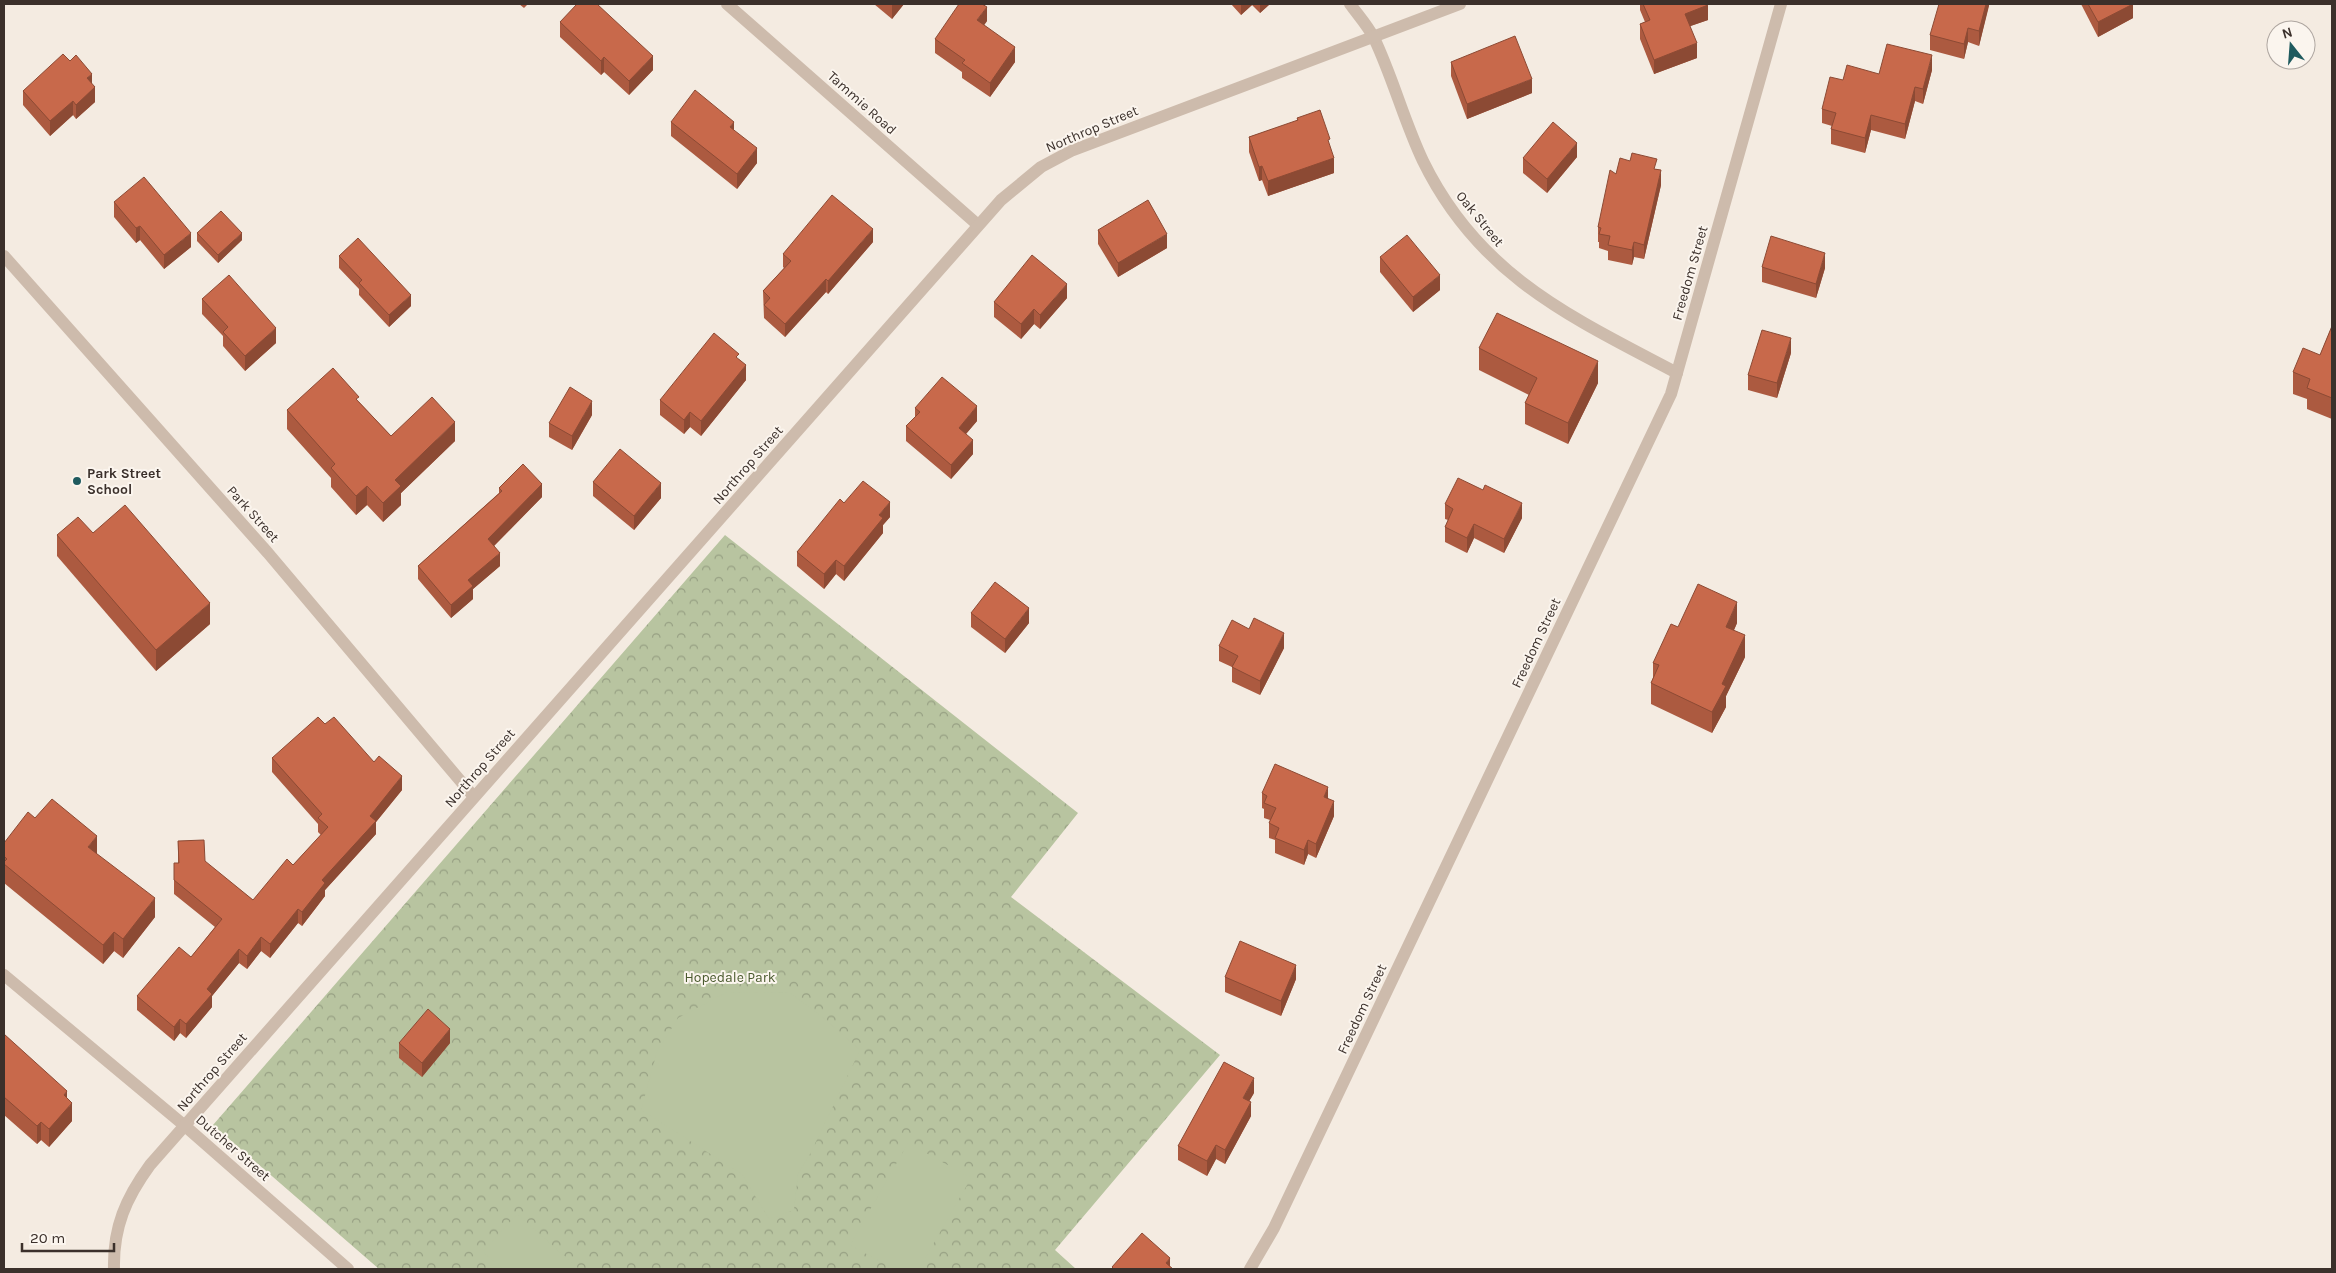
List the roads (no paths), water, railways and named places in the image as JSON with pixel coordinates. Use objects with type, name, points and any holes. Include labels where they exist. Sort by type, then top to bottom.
[{"type":"street","name":"Tammie Road","points":[[727,4],[978,225]]},
{"type":"street","name":"Oak Street","points":[[1350,4],[1374,36],[1407,126],[1424,162],[1447,202],[1482,248],[1520,281],[1552,305],[1677,372]]},
{"type":"street","name":"Northrop Street","points":[[114,1269],[114,1251],[118,1224],[132,1191],[150,1165],[978,225],[1019,184],[1041,167],[1071,151],[1460,4]]},
{"type":"street","name":"Freedom Street","points":[[1250,1269],[1274,1228],[1671,394],[1781,4]]},
{"type":"street","name":"Park Street","points":[[4,256],[268,553],[474,797]]},
{"type":"street","name":"Dutcher Street","points":[[4,975],[185,1126],[348,1269]]},
{"type":"place","name":"Park Street School","points":[[77,481]]},
{"type":"park label","name":"Hopedale Park","points":[[730,977]]}]
